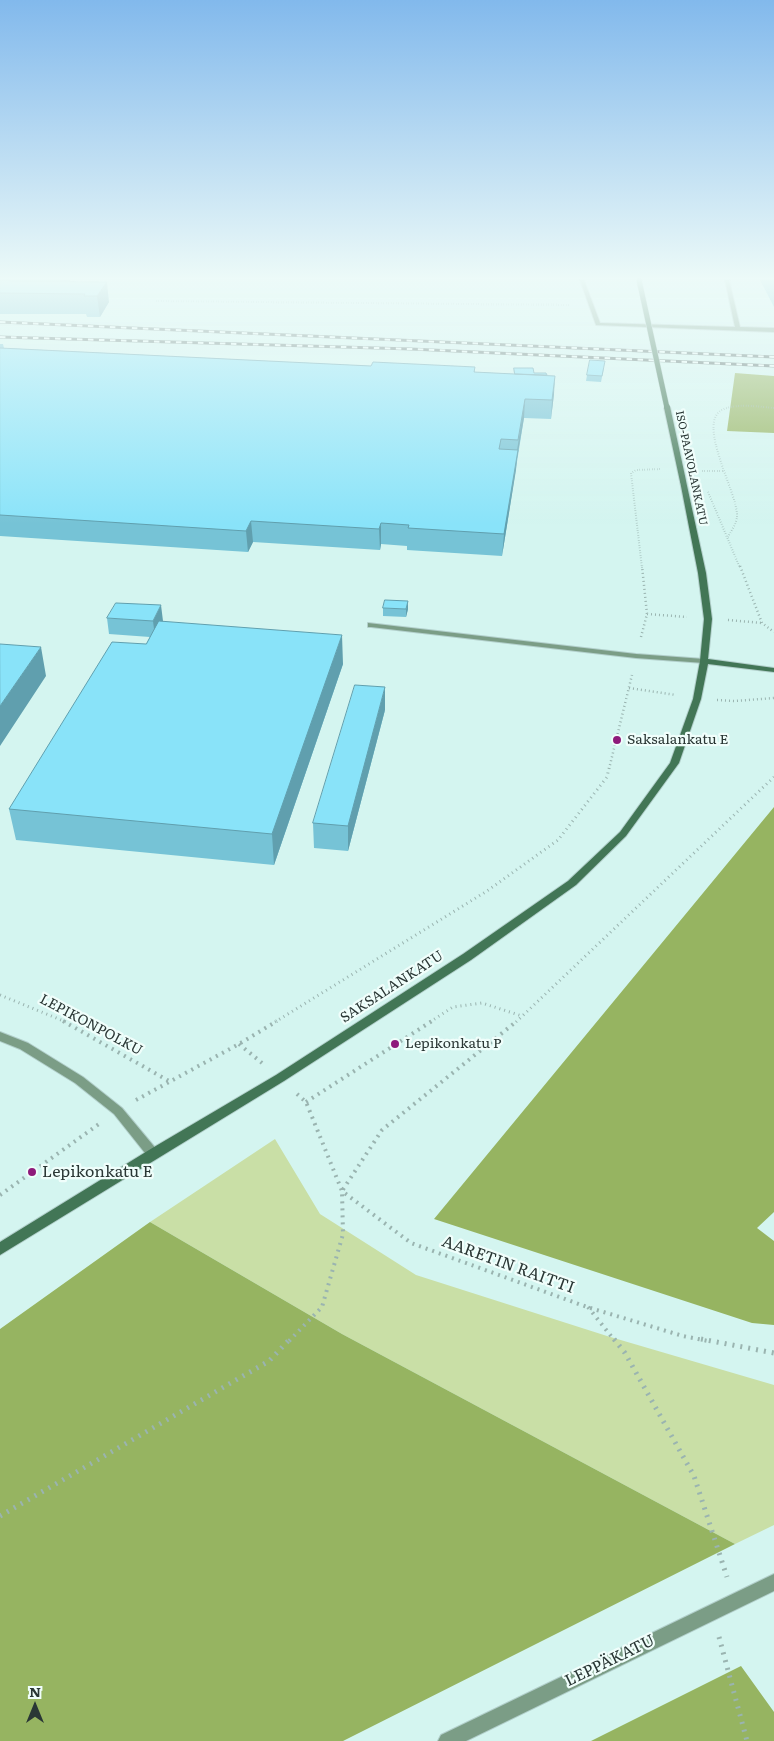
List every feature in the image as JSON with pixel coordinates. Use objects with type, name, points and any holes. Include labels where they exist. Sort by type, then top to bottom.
[{"type":"main road","name":"ISO-PAAVOLANKATU","points":[[657,361],[702,573],[708,619],[704,661]]},
{"type":"main road","points":[[704,661],[774,670]]},
{"type":"main road","name":"SAKSALANKATU","points":[[0,1249],[152,1154],[280,1078],[467,957],[572,883],[623,834],[674,763],[697,699],[704,661]]},
{"type":"street","points":[[371,625],[636,656],[704,661]]},
{"type":"street","points":[[0,1036],[24,1046],[79,1080],[118,1110],[152,1154]]},
{"type":"street","name":"LEPPÄKATU","points":[[447,1741],[774,1582]]},
{"type":"path","points":[[728,537],[737,516],[733,493],[723,471],[712,426],[715,417],[721,410],[731,407],[774,408]]},
{"type":"path","points":[[0,1195],[118,1110],[239,1044],[479,896],[558,840],[607,777],[647,614],[631,473],[636,470],[665,469]]},
{"type":"path","points":[[694,470],[723,471]]},
{"type":"path","points":[[707,490],[762,623],[774,632]]},
{"type":"path","points":[[342,1191],[382,1130],[523,1016],[772,780],[774,776]]},
{"type":"path","name":"LEPIKONPOLKU","points":[[0,995],[15,999],[94,1037],[169,1081]]},
{"type":"path","points":[[0,1516],[269,1361],[322,1307],[343,1234],[342,1191],[306,1102],[453,1007],[482,1003],[523,1016]]},
{"type":"path","name":"AARETIN RAITTI","points":[[342,1191],[411,1243],[587,1307],[684,1336],[774,1354]]},
{"type":"path","points":[[587,1307],[625,1353],[694,1476],[735,1601]]},
{"type":"path","points":[[712,1612],[747,1741]]},
{"type":"green space","points":[[735,373],[774,376],[774,433],[727,431]]},
{"type":"green space","points":[[774,807],[774,1212],[757,1228],[774,1241],[774,1325],[752,1323],[434,1219]]},
{"type":"green space","points":[[275,1139],[320,1214],[416,1275],[607,1336],[774,1385],[774,1525],[735,1544],[342,1334],[150,1222]]},
{"type":"green space","points":[[150,1222],[342,1334],[735,1544],[343,1741],[0,1741],[0,1329]]},
{"type":"green space","points":[[741,1666],[774,1712],[774,1741],[591,1741]]},
{"type":"building","points":[[0,361],[273,361],[371,366],[373,362],[475,367],[474,372],[555,376],[552,400],[525,399],[518,440],[501,439],[499,449],[518,450],[504,534],[408,528],[409,525],[381,523],[379,529],[251,521],[246,531],[0,515]]},
{"type":"building","points":[[590,361],[605,361],[602,376],[587,375]]},
{"type":"building","points":[[514,368],[533,368],[534,373],[546,373],[547,375],[515,374]]},
{"type":"building","points":[[385,600],[408,601],[406,609],[383,608]]},
{"type":"building","points":[[116,603],[161,605],[153,621],[107,618]]},
{"type":"building","points":[[159,621],[342,635],[272,834],[9,809],[112,642],[146,644]]},
{"type":"building","points":[[0,644],[41,647],[0,706]]},
{"type":"building","points":[[355,685],[385,687],[348,826],[313,823]]},
{"type":"railway","points":[[673,361],[774,366]]},
{"type":"place","name":"Saksalankatu E","points":[[617,740]]},
{"type":"place","name":"Lepikonkatu P","points":[[395,1044]]},
{"type":"place","name":"Lepikonkatu E","points":[[32,1172]]}]
